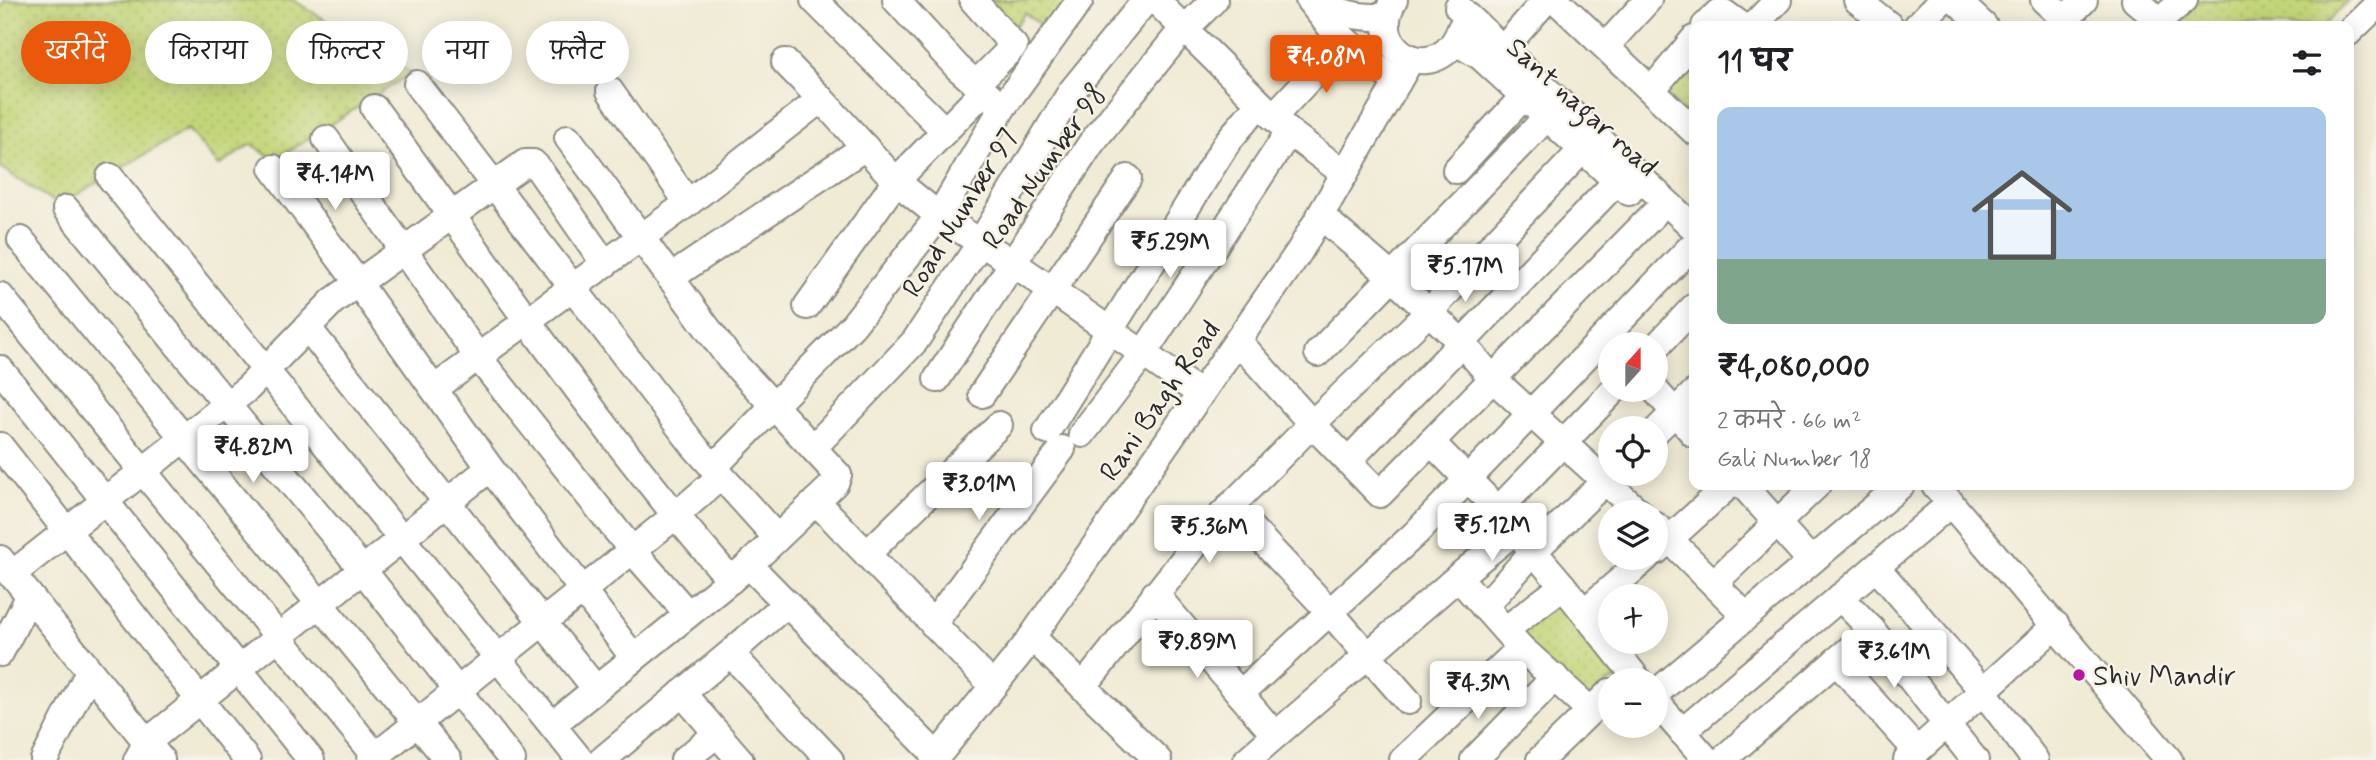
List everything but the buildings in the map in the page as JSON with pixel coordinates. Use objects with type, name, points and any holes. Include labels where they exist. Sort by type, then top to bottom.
[{"type":"street","points":[[814,0],[945,131]]},
{"type":"street","points":[[896,0],[957,67],[988,94]]},
{"type":"street","points":[[0,296],[376,759],[675,516],[853,325],[939,216],[988,94],[1014,46],[973,0]]},
{"type":"street","points":[[807,306],[896,181],[945,131],[988,94],[1080,0]]},
{"type":"street","name":"Road Number 97","points":[[813,448],[915,341],[981,242],[1071,92],[1146,0]]},
{"type":"street","points":[[1155,0],[1274,117],[1345,174]]},
{"type":"street","name":"Road Number 98","points":[[937,379],[1092,142],[1185,30],[1214,0]]},
{"type":"street","points":[[1309,0],[1334,31],[1397,83]]},
{"type":"street","points":[[1315,0],[1344,15],[1368,18],[1391,8]]},
{"type":"street","points":[[1503,49],[1546,0]]},
{"type":"street","points":[[1556,0],[1689,126]]},
{"type":"street","points":[[1606,47],[1648,0]]},
{"type":"street","points":[[1758,21],[1778,0]]},
{"type":"street","points":[[1857,0],[1884,21]]},
{"type":"street","points":[[1922,21],[1942,0]]},
{"type":"street","points":[[1956,0],[1979,21]]},
{"type":"street","points":[[2044,0],[2062,21]]},
{"type":"street","points":[[2067,21],[2084,0]]},
{"type":"street","points":[[2135,0],[2157,21]]},
{"type":"street","points":[[2159,21],[2184,0]]},
{"type":"street","points":[[1391,8],[1386,26],[1390,39],[1401,53],[1411,59],[1426,61],[1440,57],[1456,42],[1461,28],[1455,4]]},
{"type":"street","name":"Sant nagar road","points":[[1455,4],[1503,49],[1689,238]]},
{"type":"street","points":[[2354,26],[2372,7]]},
{"type":"street","points":[[1710,21],[1718,13],[1724,12],[1736,21]]},
{"type":"street","points":[[933,624],[1064,438],[1143,354],[1274,117],[1345,40]]},
{"type":"street","name":"Sant nagar road","points":[[1456,42],[1480,55],[1654,214],[1689,239]]},
{"type":"street","points":[[1652,90],[1689,45]]},
{"type":"street","name":"Rani Bagh Road","points":[[935,758],[1032,637],[1299,252],[1411,59]]},
{"type":"street","points":[[785,62],[896,181],[939,216],[1013,263],[1201,394]]},
{"type":"street","points":[[417,84],[695,447],[777,538]]},
{"type":"street","points":[[610,92],[688,204]]},
{"type":"street","points":[[1456,170],[1524,96]]},
{"type":"street","points":[[433,389],[688,204],[821,99]]},
{"type":"street","points":[[374,108],[527,321],[675,516],[740,572],[787,603],[935,758]]},
{"type":"street","points":[[1064,438],[1110,332],[1228,141],[1274,117]]},
{"type":"street","points":[[1318,353],[1548,117]]},
{"type":"street","points":[[552,724],[740,572],[835,483],[838,475],[730,359],[568,138]]},
{"type":"street","points":[[326,139],[478,357],[632,550],[688,614]]},
{"type":"street","points":[[670,278],[864,147]]},
{"type":"street","points":[[1083,687],[1207,530],[1428,313],[1583,149]]},
{"type":"street","points":[[490,468],[238,668],[200,700],[148,754],[89,672],[3,564],[67,531],[227,405],[334,301],[525,163],[533,163],[605,264]]},
{"type":"street","points":[[273,168],[490,468],[634,658]]},
{"type":"street","points":[[110,177],[580,760]]},
{"type":"street","points":[[982,394],[1128,178]]},
{"type":"street","points":[[1349,460],[1617,181]]},
{"type":"street","points":[[66,209],[362,569],[512,760]]},
{"type":"street","points":[[1238,341],[1312,424],[1380,494],[1654,214]]},
{"type":"street","points":[[1321,216],[1392,276],[1531,414],[1598,470]]},
{"type":"street","points":[[21,240],[448,760]]},
{"type":"street","points":[[1617,332],[1689,247]]},
{"type":"street","points":[[1668,334],[1689,312]]},
{"type":"street","points":[[307,327],[596,689]]},
{"type":"street","points":[[1240,694],[1416,533],[1531,414],[1598,351]]},
{"type":"street","points":[[0,369],[311,760]]},
{"type":"street","points":[[1668,419],[1689,398]]},
{"type":"street","points":[[1498,510],[1602,402]]},
{"type":"street","points":[[1668,423],[1689,432]]},
{"type":"street","points":[[867,554],[999,425]]},
{"type":"street","points":[[1431,442],[1534,551],[1584,612],[1624,668]]},
{"type":"street","points":[[0,446],[247,760]]},
{"type":"street","points":[[1484,607],[1534,551],[1600,486]]},
{"type":"street","points":[[1615,486],[1628,500]]},
{"type":"street","points":[[1668,532],[1722,490]]},
{"type":"street","points":[[1747,490],[1811,561]]},
{"type":"street","points":[[1714,583],[1812,490]]},
{"type":"street","points":[[1668,683],[1895,490]]},
{"type":"street","points":[[1682,732],[1876,567],[1947,491]]},
{"type":"street","points":[[1947,491],[2169,760]]},
{"type":"street","points":[[1947,491],[2189,760]]},
{"type":"street","points":[[816,501],[993,687]]},
{"type":"street","points":[[1230,506],[1329,611],[1408,701]]},
{"type":"street","points":[[1247,760],[1516,530]]},
{"type":"street","points":[[1668,545],[1714,583],[1746,616]]},
{"type":"street","points":[[1876,567],[1983,691],[2035,760]]},
{"type":"street","points":[[1584,612],[1632,570]]},
{"type":"street","points":[[1458,577],[1513,639],[1590,710]]},
{"type":"street","points":[[1403,760],[1563,586]]},
{"type":"street","points":[[1155,594],[1275,735]]},
{"type":"street","points":[[0,653],[29,597]]},
{"type":"street","points":[[1840,597],[1872,630],[1975,760]]},
{"type":"street","points":[[601,760],[731,654],[787,603]]},
{"type":"street","points":[[1836,661],[1920,754],[1947,723],[2056,625]]},
{"type":"street","points":[[1722,760],[1872,630]]},
{"type":"street","points":[[1032,637],[1158,760]]},
{"type":"street","points":[[731,654],[830,760]]},
{"type":"street","points":[[44,760],[89,672]]},
{"type":"street","points":[[1474,760],[1555,677]]},
{"type":"street","points":[[682,693],[740,760]]},
{"type":"street","points":[[1540,760],[1598,703]]},
{"type":"street","points":[[1668,716],[1707,760]]},
{"type":"street","points":[[684,760],[717,734]]},
{"type":"green space","points":[[5,0],[293,0],[327,21],[286,21],[286,84],[394,84],[275,160],[251,144],[219,166],[188,129],[59,205],[0,167],[0,9]]},
{"type":"green space","points":[[975,0],[1076,0],[1048,31],[1025,13],[1007,37]]},
{"type":"green space","points":[[2199,0],[2349,0],[2329,21],[2179,21]]},
{"type":"green space","points":[[1689,56],[1689,116],[1659,89]]},
{"type":"green space","points":[[1563,591],[1598,634],[1598,654],[1615,654],[1626,668],[1598,668],[1598,695],[1588,706],[1510,630]]},
{"type":"place","name":"Shiv Mandir","points":[[2079,675]]}]
